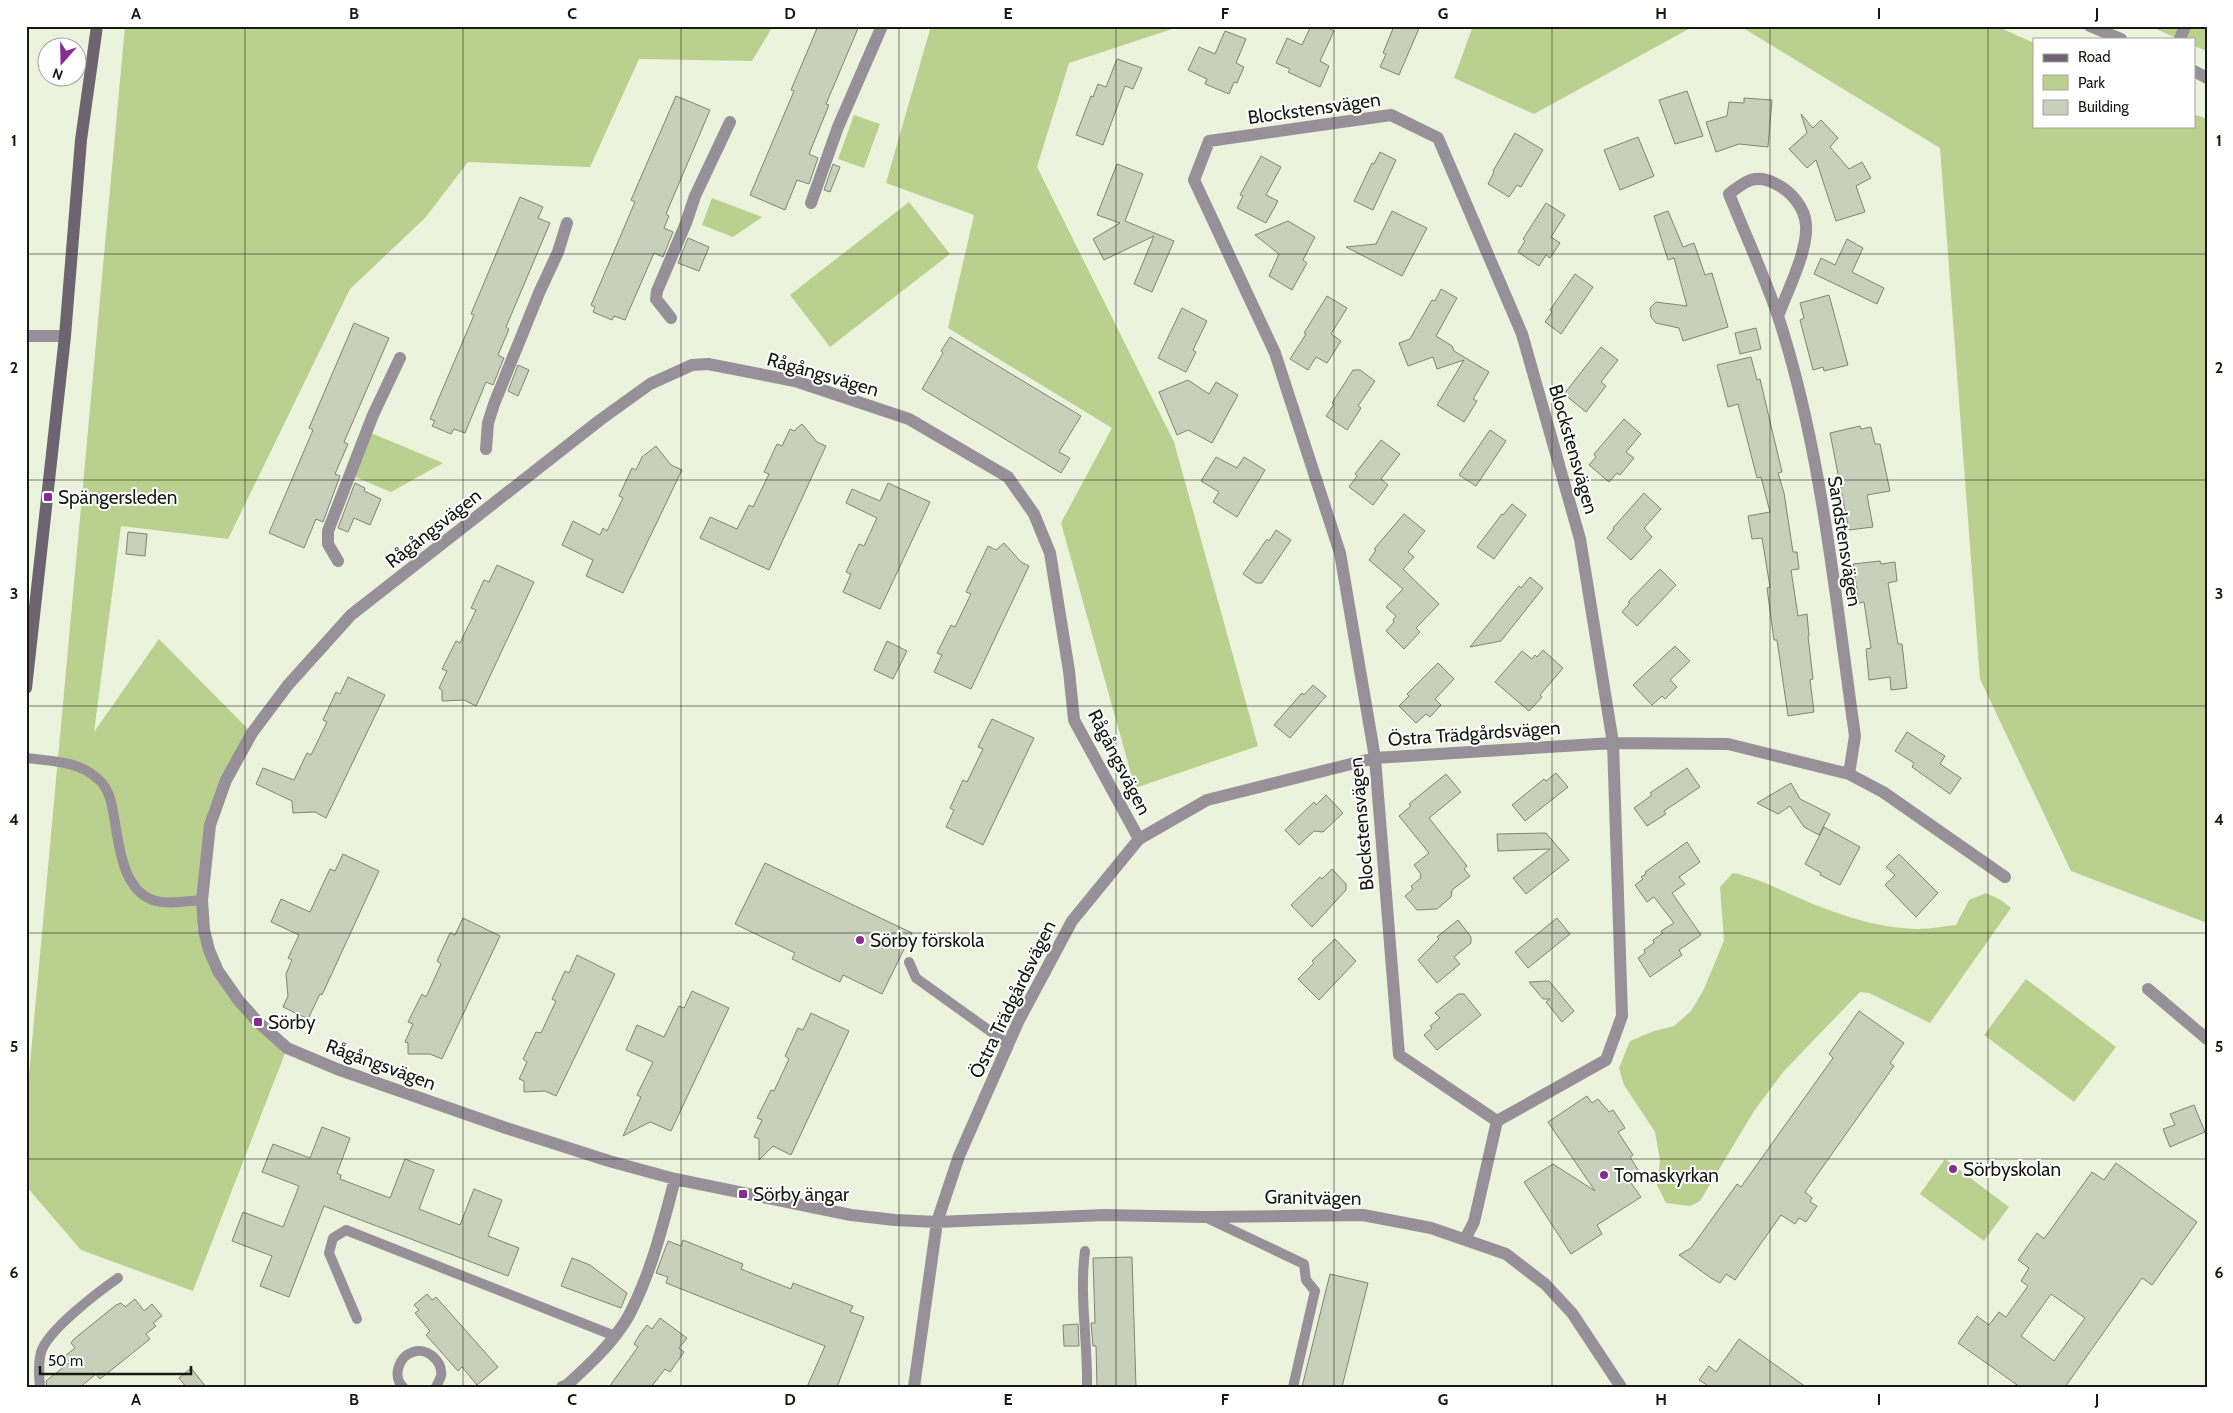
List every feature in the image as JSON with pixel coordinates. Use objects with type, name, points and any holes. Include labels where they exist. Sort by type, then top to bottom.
[{"type":"main road","points":[[26,688],[65,336],[81,140],[98,26]]},
{"type":"street","points":[[811,203],[838,127],[882,26]]},
{"type":"street","points":[[2090,26],[2119,38]]},
{"type":"street","points":[[2180,38],[2185,26]]},
{"type":"street","name":"Blockstensvägen","points":[[1391,115],[1438,138],[1522,334],[1580,540],[1613,743],[1622,1016],[1606,1060],[1497,1121],[1400,1055],[1375,758],[1340,553],[1275,353],[1194,180],[1209,141],[1391,115]]},
{"type":"street","points":[[671,318],[656,299],[657,291],[686,223],[695,196],[730,122]]},
{"type":"street","name":"Sandstensvägen","points":[[1778,316],[1801,256],[1806,225],[1799,204],[1784,188],[1766,178],[1745,181],[1728,194],[1778,316],[1801,404],[1822,503],[1855,736],[1848,774]]},
{"type":"street","points":[[486,449],[488,423],[494,404],[539,293],[558,252],[567,223]]},
{"type":"street","points":[[26,336],[65,336]]},
{"type":"street","points":[[338,561],[328,544],[328,531],[374,415],[400,358]]},
{"type":"street","name":"Rågångsvägen","points":[[937,1222],[851,1215],[675,1179],[609,1161],[506,1128],[337,1069],[287,1048],[258,1022],[239,1001],[218,971],[209,950],[204,930],[202,900],[210,825],[226,780],[252,733],[288,685],[351,616],[600,420],[650,384],[692,365],[708,364],[796,381],[909,419],[1008,476],[1034,514],[1050,553],[1069,671],[1074,720],[1139,839]]},
{"type":"street","name":"Östra Trädgårdsvägen","points":[[914,1387],[937,1222],[959,1156],[1008,1044],[1072,921],[1139,839],[1207,800],[1375,758],[1613,743],[1728,744],[1848,774],[1883,792],[2005,878]]},
{"type":"street","points":[[2148,989],[2207,1039]]},
{"type":"street","points":[[1465,1240],[1474,1222],[1497,1121]]},
{"type":"street","points":[[562,1387],[567,1385],[593,1361],[615,1336],[627,1318],[640,1290],[675,1179]]},
{"type":"street","name":"Granitvägen","points":[[937,1222],[1104,1215],[1205,1217],[1363,1215],[1431,1228],[1506,1254],[1545,1284],[1572,1313],[1621,1387]]},
{"type":"lane","points":[[26,758],[76,765],[99,779],[106,788],[112,805],[122,859],[141,894],[154,901],[202,900]]},
{"type":"lane","points":[[909,962],[916,978],[1008,1044]]},
{"type":"lane","points":[[1205,1217],[1304,1264],[1306,1280],[1316,1291],[1293,1387]]},
{"type":"lane","points":[[357,1319],[329,1253],[333,1238],[346,1230],[615,1336]]},
{"type":"lane","points":[[1085,1251],[1082,1276],[1088,1360],[1087,1387]]},
{"type":"lane","points":[[40,1387],[38,1371],[41,1351],[52,1334],[91,1298],[118,1278]]},
{"type":"lane","points":[[403,1387],[400,1385],[397,1371],[402,1359],[414,1351],[428,1352],[438,1361],[441,1374],[436,1387]]},
{"type":"green space","points":[[125,26],[773,26],[752,61],[639,59],[590,167],[468,162],[425,218],[350,289],[228,539],[121,526],[94,732],[159,639],[252,733],[210,825],[197,929],[204,930],[218,971],[287,1048],[193,1291],[81,1250],[26,1186],[26,1108]]},
{"type":"green space","points":[[931,26],[1181,26],[1069,63],[1037,167],[1174,442],[1258,746],[1135,788],[1061,523],[1112,428],[948,328],[974,215],[886,183]]},
{"type":"green space","points":[[1473,26],[1694,26],[1534,114],[1454,78]]},
{"type":"green space","points":[[1740,26],[1996,26],[2033,43],[2033,128],[2196,128],[2196,115],[2207,119],[2207,923],[2071,871],[1980,679],[1940,148]]},
{"type":"green space","points":[[2150,26],[2207,26],[2207,51],[2196,47],[2196,38],[2176,38]]},
{"type":"green space","points":[[854,115],[880,124],[864,168],[838,159]]},
{"type":"green space","points":[[712,198],[762,217],[733,237],[702,225]]},
{"type":"green space","points":[[909,202],[950,254],[830,347],[790,295]]},
{"type":"green space","points":[[371,433],[443,463],[391,492],[353,476]]},
{"type":"green space","points":[[1733,873],[1758,880],[1811,903],[1856,919],[1902,928],[1923,929],[1956,925],[1969,900],[1986,893],[2001,900],[2011,908],[1930,1023],[1869,993],[1860,992],[1784,1071],[1754,1111],[1700,1201],[1690,1206],[1666,1203],[1657,1185],[1660,1161],[1655,1132],[1624,1085],[1619,1068],[1630,1041],[1654,1031],[1674,1026],[1691,1011],[1703,991],[1724,941],[1720,887]]},
{"type":"green space","points":[[2026,979],[2116,1047],[2074,1102],[1984,1035]]},
{"type":"green space","points":[[1945,1159],[2009,1207],[1984,1241],[1920,1194]]},
{"type":"building","points":[[818,26],[859,26],[826,104],[829,105],[809,154],[818,158],[809,184],[797,180],[785,210],[750,195],[794,91],[791,90]]},
{"type":"building","points":[[1311,26],[1324,26],[1334,31],[1320,61],[1329,66],[1320,87],[1288,72],[1290,69],[1276,63],[1287,38],[1302,45]]},
{"type":"building","points":[[1394,26],[1420,26],[1399,75],[1380,67],[1386,54],[1383,53]]},
{"type":"building","points":[[1225,31],[1246,39],[1236,63],[1244,67],[1237,83],[1234,82],[1229,94],[1205,84],[1207,79],[1188,70],[1199,47],[1215,54]]},
{"type":"building","points":[[1117,59],[1142,68],[1133,89],[1125,86],[1103,145],[1076,135],[1091,96],[1093,97],[1098,84],[1106,87]]},
{"type":"building","points":[[1687,91],[1703,136],[1675,144],[1659,100]]},
{"type":"building","points":[[676,96],[710,110],[666,214],[669,216],[664,228],[673,232],[663,257],[654,253],[625,320],[614,316],[612,320],[593,312],[595,307],[591,305],[635,202],[631,200]]},
{"type":"building","points":[[1744,98],[1772,100],[1768,147],[1739,144],[1716,152],[1706,122],[1727,116],[1729,102],[1744,103]]},
{"type":"building","points":[[1801,114],[1813,128],[1821,120],[1838,138],[1830,147],[1849,169],[1862,162],[1871,178],[1856,186],[1865,212],[1836,221],[1816,160],[1807,168],[1789,149],[1807,133]]},
{"type":"building","points":[[1515,133],[1543,150],[1521,187],[1517,185],[1509,197],[1488,184],[1493,171]]},
{"type":"building","points":[[1638,137],[1654,176],[1620,190],[1604,150]]},
{"type":"building","points":[[1380,152],[1396,160],[1373,210],[1354,201],[1372,163],[1374,164]]},
{"type":"building","points":[[1261,156],[1281,167],[1266,195],[1278,201],[1266,223],[1237,208],[1243,196],[1240,195]]},
{"type":"building","points":[[833,164],[840,167],[830,192],[824,190]]},
{"type":"building","points":[[1117,164],[1143,174],[1125,221],[1174,241],[1152,292],[1134,284],[1154,236],[1104,260],[1093,239],[1120,223],[1097,215]]},
{"type":"building","points":[[520,197],[543,207],[538,218],[550,223],[506,327],[509,329],[498,355],[504,358],[493,385],[486,382],[465,433],[454,429],[451,434],[432,426],[435,421],[430,419],[474,315],[471,314]]},
{"type":"building","points":[[1546,203],[1565,215],[1551,237],[1560,243],[1550,258],[1546,255],[1539,266],[1518,252],[1525,241],[1523,239]]},
{"type":"building","points":[[1392,211],[1427,228],[1402,276],[1346,247],[1376,244]]},
{"type":"building","points":[[1668,211],[1683,247],[1694,243],[1705,275],[1712,273],[1728,327],[1683,341],[1679,328],[1656,323],[1651,317],[1650,308],[1656,302],[1687,306],[1674,258],[1668,260],[1654,216]]},
{"type":"building","points":[[1288,221],[1315,237],[1303,260],[1307,263],[1292,290],[1269,276],[1279,254],[1255,235]]},
{"type":"building","points":[[688,238],[709,247],[699,271],[678,263]]},
{"type":"building","points":[[1847,239],[1863,248],[1852,272],[1884,288],[1877,304],[1814,274],[1821,258],[1835,265]]},
{"type":"building","points":[[1575,274],[1593,287],[1561,334],[1545,322],[1552,312],[1550,310]]},
{"type":"building","points":[[1441,289],[1457,298],[1436,336],[1452,346],[1454,351],[1489,372],[1473,399],[1477,401],[1464,422],[1437,405],[1464,360],[1437,369],[1433,357],[1408,366],[1399,343],[1410,339],[1432,300],[1435,301]]},
{"type":"building","points":[[1829,295],[1848,365],[1824,371],[1823,367],[1813,370],[1800,320],[1804,318],[1800,303]]},
{"type":"building","points":[[1327,296],[1347,308],[1331,334],[1341,341],[1327,363],[1316,357],[1308,370],[1290,359]]},
{"type":"building","points":[[1182,308],[1207,321],[1193,350],[1196,352],[1186,372],[1158,358]]},
{"type":"building","points":[[354,323],[389,338],[344,442],[348,444],[335,474],[340,476],[323,522],[316,519],[304,548],[269,533],[313,430],[309,428]]},
{"type":"building","points":[[1756,328],[1761,349],[1740,354],[1735,333]]},
{"type":"building","points":[[950,337],[1081,416],[1059,452],[1070,458],[1061,473],[922,389]]},
{"type":"building","points":[[1601,347],[1618,360],[1601,382],[1606,386],[1586,412],[1564,394]]},
{"type":"building","points":[[1751,357],[1757,380],[1760,379],[1782,472],[1778,473],[1784,493],[1793,552],[1797,552],[1799,569],[1791,570],[1798,616],[1807,614],[1813,679],[1810,680],[1814,712],[1788,716],[1777,640],[1774,640],[1767,588],[1770,587],[1762,538],[1752,539],[1748,516],[1770,512],[1761,477],[1757,478],[1738,404],[1728,407],[1717,365]]},
{"type":"building","points":[[518,365],[529,370],[518,396],[508,391]]},
{"type":"building","points":[[1353,370],[1360,370],[1375,381],[1358,406],[1361,408],[1347,430],[1326,416]]},
{"type":"building","points":[[1188,380],[1209,394],[1216,382],[1238,395],[1212,443],[1188,430],[1177,435],[1159,392]]},
{"type":"building","points":[[1624,419],[1641,434],[1626,452],[1634,458],[1620,475],[1617,473],[1609,482],[1589,465],[1596,457],[1594,454]]},
{"type":"building","points":[[802,424],[817,442],[826,446],[769,570],[700,538],[710,517],[737,529],[749,505],[753,507],[769,474],[764,472],[777,444],[782,446],[790,429],[794,431]]},
{"type":"building","points":[[1860,426],[1861,429],[1871,427],[1875,444],[1880,444],[1890,491],[1867,495],[1873,527],[1849,530],[1830,433]]},
{"type":"building","points":[[1490,430],[1506,441],[1476,486],[1459,475]]},
{"type":"building","points":[[1381,440],[1400,454],[1381,479],[1388,485],[1373,505],[1349,487],[1357,476],[1355,474]]},
{"type":"building","points":[[656,446],[671,465],[682,470],[623,593],[586,576],[593,560],[562,545],[573,521],[600,535],[603,528],[607,531],[623,498],[619,496],[632,468],[636,470],[642,457]]},
{"type":"building","points":[[1216,457],[1237,468],[1244,457],[1265,470],[1237,517],[1213,502],[1219,492],[1201,481]]},
{"type":"building","points":[[355,483],[365,488],[364,491],[381,499],[370,525],[354,518],[348,532],[338,528]]},
{"type":"building","points":[[888,483],[930,502],[880,609],[843,592],[851,574],[846,572],[859,544],[864,546],[877,518],[846,503],[852,489],[880,501]]},
{"type":"building","points":[[1644,493],[1661,509],[1644,528],[1652,537],[1631,560],[1607,538],[1613,528]]},
{"type":"building","points":[[1512,504],[1526,515],[1494,559],[1477,547]]},
{"type":"building","points":[[1404,514],[1425,531],[1408,552],[1414,557],[1403,569],[1439,604],[1416,628],[1420,632],[1404,649],[1386,631],[1394,622],[1393,620],[1396,616],[1386,607],[1403,589],[1369,560],[1376,550],[1374,549]]},
{"type":"building","points":[[1276,530],[1291,540],[1262,583],[1256,583],[1243,574],[1267,539],[1269,541]]},
{"type":"building","points":[[128,532],[147,534],[145,556],[126,554]]},
{"type":"building","points":[[1004,543],[1021,562],[1029,566],[971,689],[934,672],[942,655],[937,653],[951,625],[955,627],[971,594],[966,592],[988,546],[996,550]]},
{"type":"building","points":[[1880,561],[1881,564],[1895,562],[1897,581],[1888,583],[1898,644],[1902,644],[1907,688],[1891,690],[1890,677],[1869,680],[1866,649],[1871,648],[1864,602],[1859,603],[1853,564]]},
{"type":"building","points":[[497,565],[534,582],[476,706],[464,700],[442,701],[442,690],[439,688],[447,671],[442,669],[456,641],[460,643],[476,610],[471,608],[484,580],[489,582]]},
{"type":"building","points":[[1660,569],[1676,585],[1637,626],[1622,612],[1630,603],[1628,602]]},
{"type":"building","points":[[1530,577],[1543,588],[1501,641],[1470,647],[1519,586],[1521,588]]},
{"type":"building","points":[[887,641],[907,651],[893,679],[874,670]]},
{"type":"building","points":[[1675,646],[1690,661],[1670,680],[1677,687],[1665,699],[1662,696],[1652,705],[1633,685]]},
{"type":"building","points":[[1543,650],[1563,668],[1540,695],[1542,697],[1529,711],[1495,682],[1522,651],[1532,659],[1535,655],[1537,657]]},
{"type":"building","points":[[1438,663],[1454,679],[1435,699],[1441,705],[1430,717],[1426,714],[1416,723],[1399,706],[1409,696],[1407,694]]},
{"type":"building","points":[[348,677],[385,695],[326,818],[315,812],[293,813],[292,801],[256,784],[263,768],[294,780],[307,753],[311,755],[327,722],[323,720],[336,692],[340,694]]},
{"type":"building","points":[[1313,685],[1326,696],[1290,738],[1274,725],[1302,693],[1304,695]]},
{"type":"building","points":[[992,719],[1034,738],[983,845],[946,827],[954,810],[950,808],[963,780],[967,782],[983,749],[978,747]]},
{"type":"building","points":[[1907,732],[1945,756],[1940,764],[1961,778],[1950,794],[1912,767],[1914,763],[1895,751]]},
{"type":"building","points":[[1687,768],[1700,787],[1664,811],[1666,814],[1647,826],[1634,808],[1652,795],[1650,793]]},
{"type":"building","points":[[1556,773],[1568,787],[1525,821],[1512,805],[1544,779],[1546,781]]},
{"type":"building","points":[[1446,774],[1461,792],[1429,818],[1467,866],[1464,869],[1470,876],[1452,890],[1451,897],[1437,909],[1417,910],[1405,896],[1413,889],[1411,886],[1421,878],[1421,874],[1414,865],[1429,853],[1399,816],[1411,806],[1409,804]]},
{"type":"building","points":[[1791,783],[1800,799],[1830,814],[1819,835],[1804,827],[1790,806],[1778,814],[1757,803]]},
{"type":"building","points":[[1326,795],[1343,813],[1323,832],[1314,831],[1299,845],[1285,830],[1314,802],[1316,805]]},
{"type":"building","points":[[1824,827],[1860,847],[1840,885],[1820,875],[1821,873],[1805,864]]},
{"type":"building","points":[[1546,833],[1569,860],[1526,894],[1513,878],[1550,849],[1498,851],[1497,834]]},
{"type":"building","points":[[1687,842],[1700,862],[1679,877],[1685,884],[1672,893],[1701,935],[1679,950],[1682,955],[1650,977],[1638,958],[1645,953],[1644,950],[1654,943],[1653,940],[1663,933],[1661,931],[1674,923],[1654,897],[1647,902],[1635,885],[1643,879],[1641,877],[1646,874],[1645,872]]},
{"type":"building","points":[[343,854],[379,871],[322,995],[320,994],[308,1019],[283,1007],[288,996],[286,974],[292,960],[288,958],[299,935],[271,922],[281,899],[310,912],[330,869],[335,871]]},
{"type":"building","points":[[1899,854],[1938,893],[1916,917],[1885,885],[1895,875],[1886,867]]},
{"type":"building","points":[[765,863],[912,933],[882,994],[843,975],[840,982],[792,959],[795,953],[735,924]]},
{"type":"building","points":[[1332,869],[1346,884],[1346,890],[1312,927],[1291,905],[1320,877],[1322,879]]},
{"type":"building","points":[[463,918],[500,936],[442,1059],[430,1054],[408,1054],[408,1043],[405,1042],[413,1024],[408,1022],[422,994],[426,997],[441,964],[437,961],[450,933],[455,935]]},
{"type":"building","points":[[1557,918],[1570,934],[1528,968],[1515,952]]},
{"type":"building","points":[[1458,920],[1471,937],[1471,943],[1454,957],[1460,964],[1437,983],[1418,960],[1439,939],[1437,937]]},
{"type":"building","points":[[1335,939],[1356,961],[1319,1000],[1298,979],[1314,963],[1312,961]]},
{"type":"building","points":[[577,955],[615,974],[556,1096],[545,1091],[524,1092],[524,1081],[519,1079],[527,1062],[523,1059],[536,1032],[541,1033],[556,1001],[552,999],[565,971],[569,973]]},
{"type":"building","points":[[1549,981],[1574,1011],[1562,1022],[1546,1002],[1550,999],[1543,999],[1529,982]]},
{"type":"building","points":[[692,991],[729,1008],[671,1131],[650,1122],[623,1136],[641,1097],[637,1095],[653,1062],[626,1050],[637,1025],[664,1037],[679,1006],[684,1008]]},
{"type":"building","points":[[1458,994],[1464,994],[1481,1015],[1437,1050],[1424,1035],[1432,1028],[1430,1026],[1440,1018],[1435,1013]]},
{"type":"building","points":[[1859,1011],[1904,1043],[1890,1063],[1894,1066],[1805,1192],[1812,1198],[1810,1202],[1817,1206],[1806,1222],[1799,1218],[1795,1224],[1781,1215],[1735,1280],[1726,1274],[1720,1283],[1679,1255],[1691,1248],[1737,1184],[1741,1187],[1833,1058],[1829,1054]]},
{"type":"building","points":[[811,1013],[849,1031],[791,1155],[773,1146],[759,1160],[759,1139],[754,1137],[762,1120],[757,1118],[771,1090],[774,1091],[789,1059],[785,1056],[798,1028],[803,1030]]},
{"type":"building","name":"Tomaskyrkan","points":[[1587,1096],[1592,1103],[1598,1099],[1609,1112],[1613,1110],[1625,1128],[1618,1132],[1633,1155],[1630,1157],[1640,1173],[1629,1180],[1641,1197],[1597,1225],[1602,1234],[1571,1254],[1524,1182],[1553,1164],[1595,1191],[1548,1122]]},
{"type":"building","points":[[2194,1105],[2205,1132],[2170,1147],[2163,1129],[2175,1125],[2170,1114]]},
{"type":"building","points":[[322,1127],[350,1138],[337,1173],[341,1175],[340,1179],[390,1198],[405,1159],[434,1170],[419,1209],[460,1225],[474,1189],[502,1200],[488,1236],[519,1248],[508,1276],[324,1206],[289,1297],[260,1286],[272,1256],[232,1241],[243,1212],[283,1227],[299,1186],[262,1172],[273,1144],[310,1158]]},
{"type":"building","points":[[2116,1163],[2197,1222],[2152,1285],[2142,1278],[2065,1387],[2020,1387],[1958,1343],[1977,1316],[1989,1325],[1999,1312],[2006,1317],[2028,1286],[2021,1281],[2029,1268],[2018,1260],[2037,1233],[2044,1239],[2092,1172],[2104,1180]],"holes":[[[2051,1294],[2085,1318],[2054,1361],[2021,1336]]]},
{"type":"building","points":[[683,1240],[743,1264],[741,1269],[791,1289],[793,1283],[853,1306],[850,1312],[864,1317],[837,1387],[807,1387],[825,1346],[666,1283],[668,1277],[656,1273],[668,1241],[681,1246]]},
{"type":"building","points":[[1132,1257],[1136,1387],[1097,1387],[1096,1346],[1093,1346],[1091,1323],[1095,1323],[1093,1258]]},
{"type":"building","points":[[572,1258],[590,1265],[627,1293],[621,1308],[561,1286]]},
{"type":"building","points":[[1330,1274],[1368,1283],[1342,1387],[1302,1387]]},
{"type":"building","points":[[427,1294],[432,1300],[436,1297],[498,1367],[477,1385],[462,1367],[458,1371],[426,1335],[430,1331],[415,1313],[419,1310],[414,1305]]},
{"type":"building","points":[[135,1299],[144,1311],[152,1304],[162,1316],[153,1323],[156,1326],[146,1334],[150,1339],[100,1379],[96,1374],[80,1387],[47,1387],[46,1381],[70,1362],[65,1356],[75,1348],[71,1343],[74,1339],[116,1305],[121,1303],[125,1307]]},
{"type":"building","points":[[660,1318],[687,1338],[679,1348],[684,1352],[670,1372],[665,1369],[651,1387],[609,1387],[638,1347],[634,1344],[640,1334],[647,1325],[652,1329]]},
{"type":"building","points":[[1078,1324],[1079,1346],[1064,1346],[1063,1325]]},
{"type":"building","points":[[1739,1339],[1806,1387],[1706,1387],[1707,1385],[1699,1380],[1709,1366],[1716,1372]]},
{"type":"building","points":[[191,1368],[206,1387],[186,1387],[179,1378]]},
{"type":"place","name":"Spängersleden","points":[[48,497]]},
{"type":"place","name":"Sörby förskola","points":[[860,940]]},
{"type":"place","name":"Sörby","points":[[258,1022]]},
{"type":"place","name":"Sörbyskolan","points":[[1953,1169]]},
{"type":"place","name":"Tomaskyrkan","points":[[1604,1175]]},
{"type":"place","name":"Sörby ängar","points":[[743,1194]]}]
